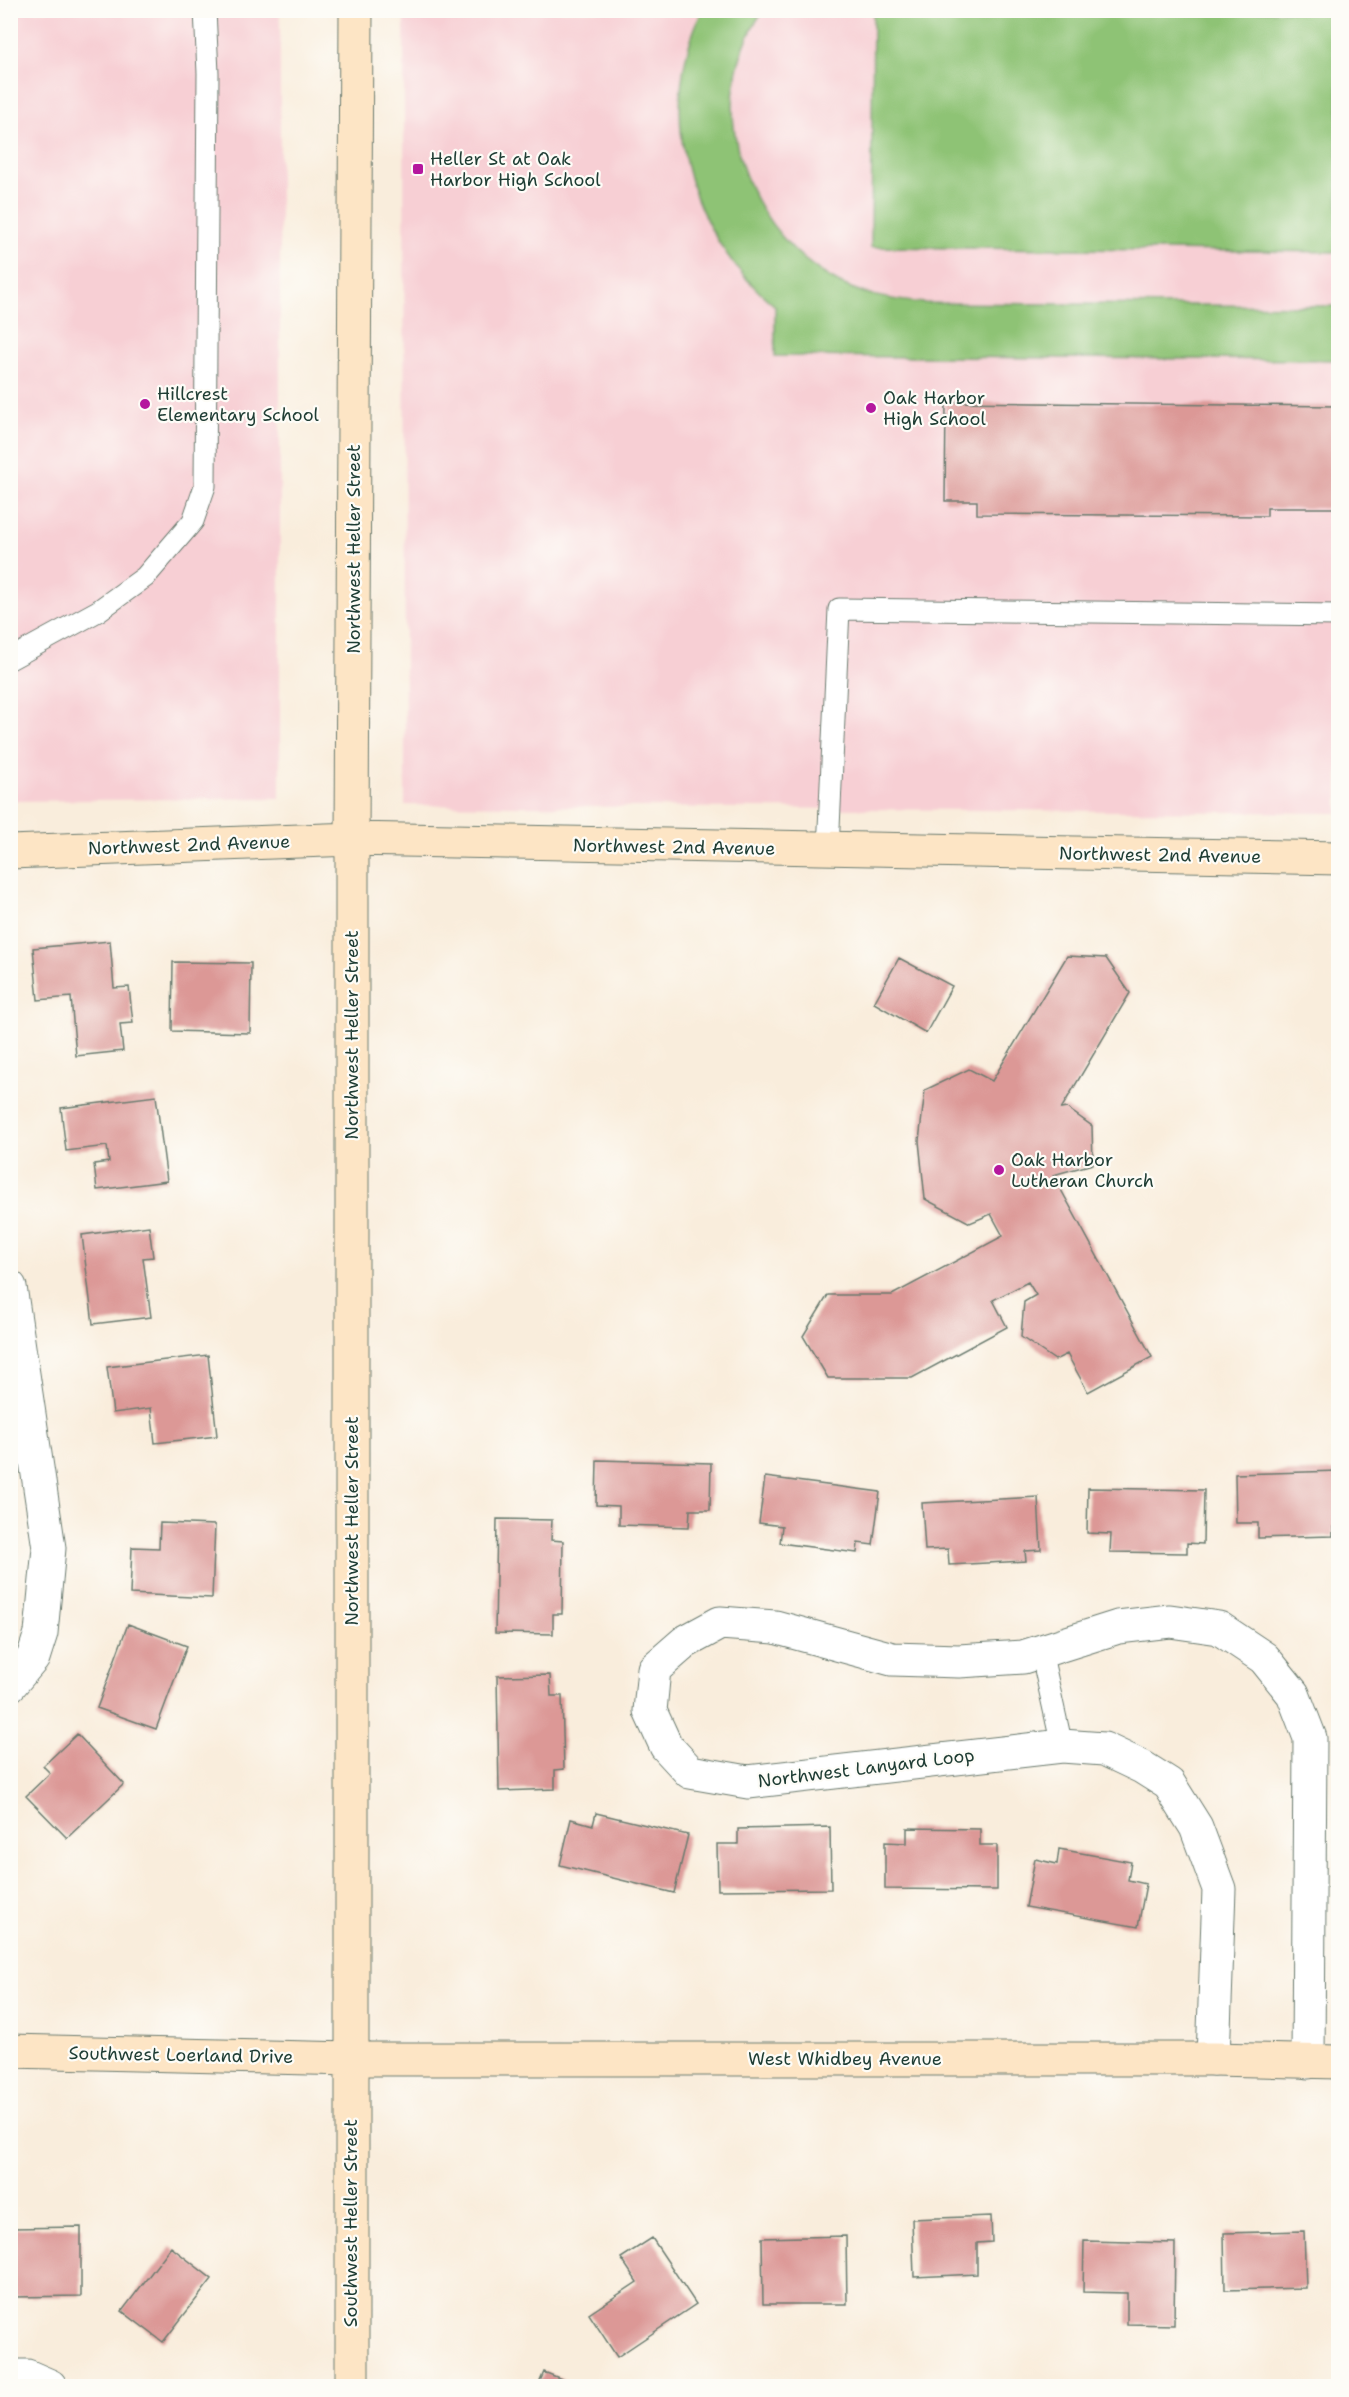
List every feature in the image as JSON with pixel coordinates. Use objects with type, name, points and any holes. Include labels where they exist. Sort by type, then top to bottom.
[{"type":"street","name":"Northwest Heller Street","points":[[351,2059],[352,839],[356,10]]},
{"type":"street","name":"Northwest 2nd Avenue","points":[[10,852],[352,839],[828,850],[1338,858]]},
{"type":"street","points":[[10,1287],[49,1548],[41,1633],[33,1658],[10,1684]]},
{"type":"street","name":"Northwest Lanyard Loop","points":[[1213,2059],[1219,1889],[1196,1827],[1168,1784],[1142,1767],[1104,1749],[1062,1746],[748,1782],[690,1772],[666,1746],[650,1711],[654,1669],[684,1642],[720,1623],[775,1627],[892,1659],[1023,1657],[1118,1627],[1170,1621],[1219,1628],[1264,1658],[1293,1694],[1310,1738],[1323,2062]]},
{"type":"street","name":"Southwest Loerland Drive","points":[[10,2051],[351,2059]]},
{"type":"street","name":"West Whidbey Avenue","points":[[351,2059],[1213,2059],[1323,2062]]},
{"type":"street","name":"Southwest Heller Street","points":[[351,2059],[352,2386]]},
{"type":"street","points":[[10,2376],[27,2376],[50,2386]]},
{"type":"lane","points":[[10,659],[98,611],[145,577],[193,521],[206,486],[208,73],[205,10]]},
{"type":"lane","points":[[828,850],[839,609],[1338,615]]},
{"type":"lane","points":[[1041,1651],[1062,1746]]},
{"type":"shaded area","name":"Hillcrest Elementary School","points":[[10,11],[280,11],[280,798],[11,801]]},
{"type":"shaded area","name":"Oak Harbor High School","points":[[404,11],[1338,11],[1338,813],[405,805]]},
{"type":"green space","points":[[702,11],[763,11],[744,46],[735,83],[733,120],[740,157],[753,193],[773,225],[798,254],[829,277],[875,296],[925,303],[1338,306],[1338,360],[775,356],[775,306],[745,277],[720,244],[701,209],[688,170],[681,131],[681,91],[688,50]]},
{"type":"green space","points":[[873,11],[1338,11],[1338,252],[871,247]]},
{"type":"building","points":[[946,402],[1338,406],[1338,508],[1267,508],[1267,516],[977,514],[977,501],[945,501]]},
{"type":"building","points":[[110,941],[114,988],[129,987],[133,1023],[120,1024],[123,1051],[76,1056],[71,997],[38,1000],[33,948]]},
{"type":"building","name":"Oak Harbor Lutheran Church","points":[[1067,956],[1106,958],[1130,993],[1061,1109],[1067,1108],[1092,1126],[1093,1164],[1053,1175],[1152,1357],[1088,1392],[1067,1354],[1055,1360],[1021,1337],[1024,1302],[1036,1295],[1028,1282],[993,1300],[1007,1327],[912,1378],[828,1378],[803,1336],[828,1295],[892,1295],[1003,1236],[991,1214],[970,1223],[925,1199],[919,1141],[925,1090],[969,1069],[992,1081]]},
{"type":"building","points":[[899,958],[952,986],[926,1033],[874,1003]]},
{"type":"building","points":[[173,962],[251,963],[250,1033],[172,1031]]},
{"type":"building","points":[[156,1096],[167,1181],[97,1190],[94,1164],[109,1162],[107,1146],[66,1151],[61,1108]]},
{"type":"building","points":[[149,1226],[153,1257],[143,1258],[151,1317],[93,1324],[82,1235]]},
{"type":"building","points":[[208,1355],[217,1436],[155,1443],[151,1408],[113,1413],[107,1367]]},
{"type":"building","points":[[597,1460],[711,1463],[710,1510],[690,1510],[689,1527],[619,1525],[619,1506],[596,1505]]},
{"type":"building","points":[[1338,1471],[1338,1527],[1333,1527],[1333,1536],[1258,1538],[1258,1523],[1236,1523],[1235,1474]]},
{"type":"building","points":[[765,1477],[880,1492],[873,1545],[858,1543],[857,1553],[780,1543],[782,1526],[759,1523]]},
{"type":"building","points":[[1088,1488],[1204,1490],[1203,1544],[1187,1543],[1187,1553],[1110,1552],[1111,1534],[1087,1533]]},
{"type":"building","points":[[1038,1497],[1041,1550],[1025,1551],[1026,1561],[949,1565],[948,1549],[925,1550],[922,1503]]},
{"type":"building","points":[[497,1519],[552,1520],[551,1540],[563,1541],[562,1614],[553,1614],[553,1634],[495,1633]]},
{"type":"building","points":[[160,1523],[215,1525],[212,1598],[130,1594],[132,1547],[159,1548]]},
{"type":"building","points":[[128,1624],[187,1646],[156,1729],[97,1708]]},
{"type":"building","points":[[550,1675],[551,1696],[562,1696],[564,1769],[555,1770],[555,1789],[499,1791],[497,1676]]},
{"type":"building","points":[[77,1734],[124,1784],[67,1838],[26,1796],[50,1773],[43,1766]]},
{"type":"building","points":[[596,1813],[688,1835],[674,1893],[560,1865],[571,1819],[593,1825]]},
{"type":"building","points":[[830,1827],[831,1889],[718,1890],[717,1844],[738,1844],[738,1829]]},
{"type":"building","points":[[907,1828],[980,1829],[980,1845],[997,1845],[997,1890],[885,1889],[885,1842],[907,1843]]},
{"type":"building","points":[[1059,1849],[1131,1862],[1128,1880],[1146,1884],[1138,1927],[1026,1907],[1035,1859],[1057,1864]]},
{"type":"building","points":[[991,2216],[992,2242],[977,2243],[977,2274],[914,2277],[912,2219]]},
{"type":"building","points":[[81,2227],[81,2296],[12,2297],[11,2228]]},
{"type":"building","points":[[1304,2231],[1306,2288],[1225,2290],[1224,2233]]},
{"type":"building","points":[[846,2236],[847,2304],[763,2304],[762,2238]]},
{"type":"building","points":[[652,2238],[696,2304],[617,2357],[589,2314],[637,2282],[621,2258]]},
{"type":"building","points":[[1084,2241],[1175,2243],[1174,2325],[1127,2324],[1127,2293],[1083,2292]]},
{"type":"building","points":[[171,2247],[212,2279],[163,2342],[122,2311]]},
{"type":"building","points":[[544,2372],[579,2386],[538,2386]]},
{"type":"place","name":"Heller St at Oak Harbor High School","points":[[418,169]]},
{"type":"place","name":"Hillcrest Elementary School","points":[[145,404]]},
{"type":"place","name":"Oak Harbor High School","points":[[871,408]]},
{"type":"place","name":"Oak Harbor Lutheran Church","points":[[999,1170]]}]
